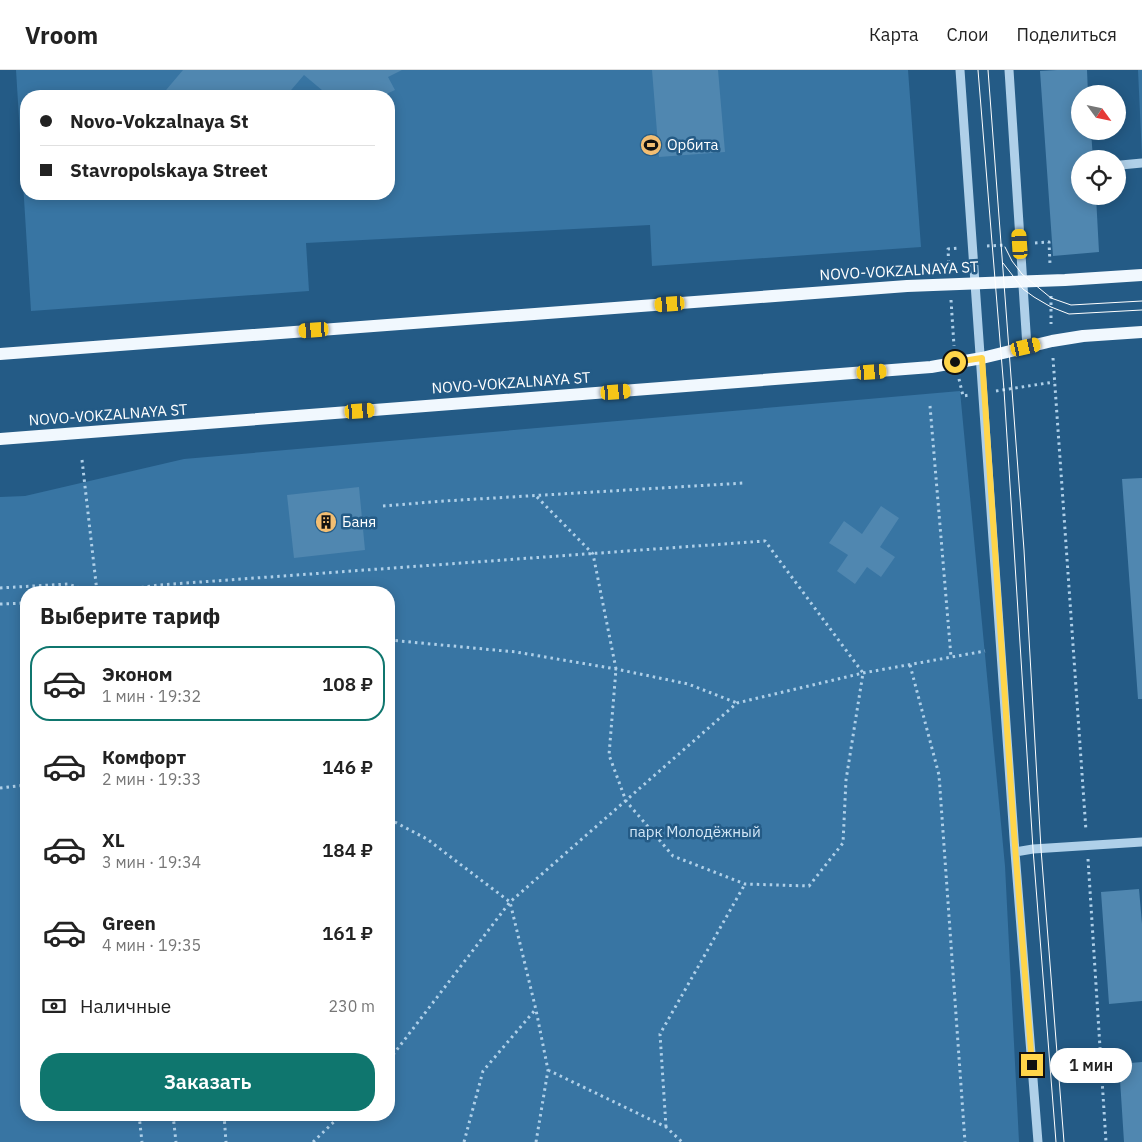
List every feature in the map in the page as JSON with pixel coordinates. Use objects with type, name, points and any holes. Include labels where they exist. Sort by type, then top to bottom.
[{"type":"main road","name":"NOVO-VOKZALNAYA ST","points":[[0,354],[907,286],[1142,275]]},
{"type":"main road","name":"NOVO-VOKZALNAYA ST","points":[[0,439],[931,367],[982,358],[1052,341],[1083,336],[1142,332]]},
{"type":"street","points":[[960,70],[982,358],[1015,852],[1038,1142]]},
{"type":"street","points":[[1009,70],[1026,347]]},
{"type":"street","points":[[1126,165],[1142,163]]},
{"type":"street","points":[[1015,852],[1142,842]]},
{"type":"path","points":[[963,396],[955,362],[948,248],[1049,242],[1054,382],[1106,1142]]},
{"type":"path","points":[[984,393],[1054,382]]},
{"type":"path","points":[[930,406],[951,657]]},
{"type":"path","points":[[82,460],[96,586]]},
{"type":"path","points":[[382,506],[744,483]]},
{"type":"path","points":[[152,586],[159,585],[593,554],[765,541],[863,674],[846,780],[843,842],[809,886],[745,884],[673,856],[626,801],[609,755],[616,670],[593,554],[535,496]]},
{"type":"path","points":[[34,586],[68,584],[74,586]]},
{"type":"path","points":[[0,588],[20,587]]},
{"type":"path","points":[[0,604],[20,603]]},
{"type":"path","points":[[395,641],[516,652],[616,670],[688,684],[737,703]]},
{"type":"path","points":[[395,1052],[510,902],[737,703],[863,674],[985,651]]},
{"type":"path","points":[[910,665],[939,775],[964,1141]]},
{"type":"path","points":[[0,788],[20,786]]},
{"type":"path","points":[[395,822],[427,839],[510,902],[536,1010],[548,1070],[536,1142]]},
{"type":"path","points":[[666,1127],[660,1034],[745,884]]},
{"type":"path","points":[[464,1142],[483,1071],[536,1010]]},
{"type":"path","points":[[548,1070],[666,1127],[682,1142]]},
{"type":"path","points":[[140,1121],[142,1142]]},
{"type":"path","points":[[174,1121],[176,1142]]},
{"type":"path","points":[[224,1121],[226,1142]]},
{"type":"path","points":[[313,1142],[335,1121]]},
{"type":"green space","name":"Орбита","points":[[16,70],[908,70],[921,247],[652,266],[650,225],[306,243],[309,291],[31,311],[24,200],[395,200],[395,90],[20,90],[20,134]]},
{"type":"green space","points":[[1138,70],[1142,70],[1142,157]]},
{"type":"green space","name":"парк Молодёжный","points":[[960,391],[1005,866],[1019,1142],[0,1142],[0,497],[25,496],[184,459]]},
{"type":"building","points":[[183,70],[402,70],[388,77],[395,90],[322,90],[304,75],[291,90],[166,90]]},
{"type":"building","points":[[652,70],[718,70],[725,152],[659,157]]},
{"type":"building","points":[[1087,70],[1088,85],[1071,85],[1071,140],[1092,140],[1092,150],[1071,150],[1071,205],[1096,205],[1099,252],[1053,256],[1040,71]]},
{"type":"building","points":[[1142,478],[1142,699],[1138,699],[1122,479]]},
{"type":"building","name":"Баня","points":[[359,487],[365,550],[294,558],[287,495]]},
{"type":"building","points":[[881,506],[899,518],[880,547],[895,557],[881,577],[867,567],[855,584],[837,571],[848,555],[829,543],[844,521],[862,534]]},
{"type":"building","points":[[1139,889],[1142,924],[1142,1001],[1109,1004],[1101,892]]},
{"type":"building","points":[[1142,1062],[1142,1142],[1124,1142],[1119,1064]]},
{"type":"tram line","points":[[978,70],[1004,390],[1033,849],[1056,1142]]},
{"type":"tram line","points":[[988,70],[1024,550],[1041,849],[1064,1142]]},
{"type":"tram line","points":[[1005,247],[1012,261],[1022,274],[1051,298],[1071,305],[1142,301]]},
{"type":"tram line","points":[[1003,263],[1023,289],[1051,307],[1069,314],[1142,310]]},
{"type":"place","name":"Орбита","points":[[651,145]]},
{"type":"place","name":"Баня","points":[[326,522]]},
{"type":"route","points":[[955,362],[982,358],[1014,833],[1032,1065]]}]
